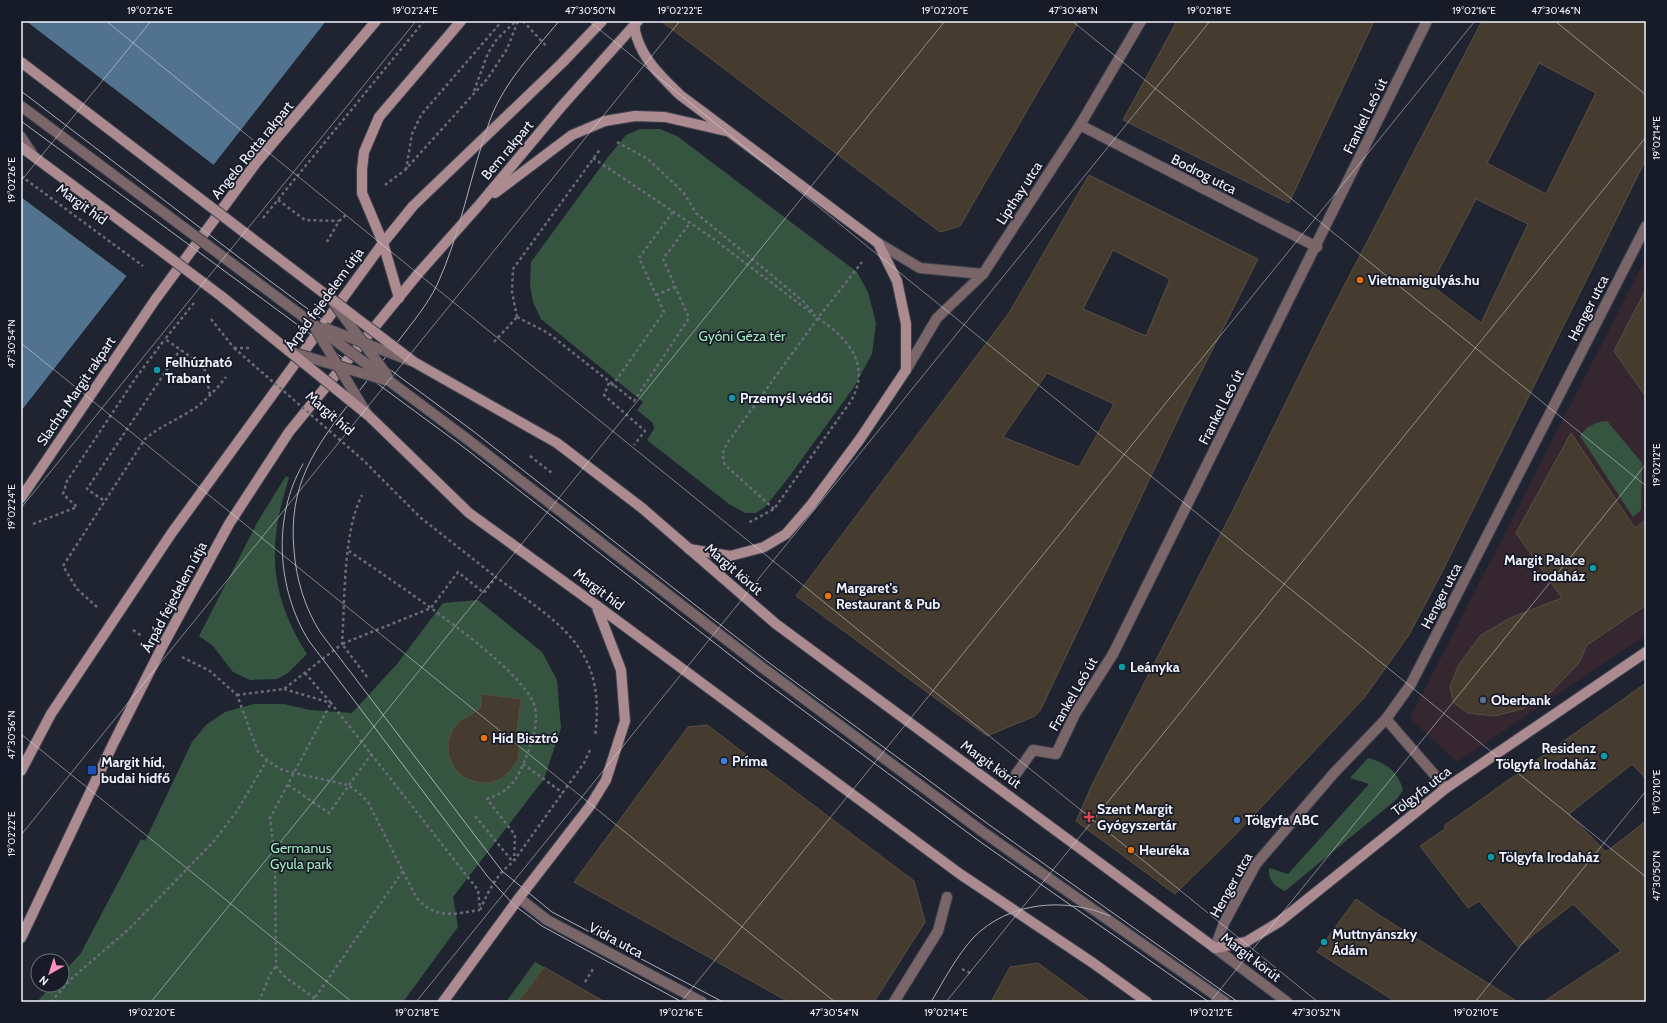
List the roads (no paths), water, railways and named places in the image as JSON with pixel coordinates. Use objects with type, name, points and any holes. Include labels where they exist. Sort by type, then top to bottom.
[{"type":"main road","name":"Angelo Rotta rakpart","points":[[154,300],[256,163],[376,21]]},
{"type":"main road","points":[[399,298],[383,243],[362,193],[364,152],[379,117],[461,21]]},
{"type":"main road","name":"Bem rakpart","points":[[383,243],[413,206],[562,63],[602,21]]},
{"type":"main road","points":[[636,23],[642,52],[651,66],[680,95],[878,243],[897,280],[906,324],[906,370],[851,451],[811,506],[786,534],[764,547],[730,556],[686,546]]},
{"type":"main road","name":"Bem rakpart","points":[[399,298],[561,107],[636,23]]},
{"type":"main road","name":"Margit híd","points":[[21,62],[414,362],[557,442],[642,508],[686,546]]},
{"type":"main road","points":[[480,204],[572,135],[605,121],[634,116],[665,117],[730,132]]},
{"type":"main road","name":"Margit híd","points":[[21,147],[215,291],[368,415],[468,513],[631,630],[960,874],[1094,963],[1147,1002]]},
{"type":"main road","name":"Árpád fejedelem útja","points":[[21,771],[51,714],[170,534],[383,243]]},
{"type":"main road","name":"Árpád fejedelem útja","points":[[21,938],[162,647],[229,524],[289,432],[399,298]]},
{"type":"main road","name":"Slachta Margit rakpart","points":[[21,498],[154,300]]},
{"type":"main road","name":"Margit körút","points":[[686,546],[776,624],[1215,948]]},
{"type":"main road","points":[[443,1002],[519,898],[590,806],[606,780],[625,721],[621,670],[596,605]]},
{"type":"main road","name":"Tölgyfa utca","points":[[1215,948],[1246,942],[1279,922],[1446,788],[1646,652]]},
{"type":"street","name":"Lipthay utca","points":[[906,370],[937,318],[983,274],[1080,125],[1141,21]]},
{"type":"street","name":"Frankel Leó út","points":[[1016,774],[1033,750],[1056,754],[1075,714],[1113,654],[1317,246],[1427,21]]},
{"type":"street","name":"Margit híd","points":[[21,106],[392,383],[763,668],[977,828],[1225,1002]]},
{"type":"street","name":"Bodrog utca","points":[[1080,125],[1317,246]]},
{"type":"street","name":"Margit híd","points":[[21,137],[33,156]]},
{"type":"street","name":"Henger utca","points":[[1215,948],[1224,923],[1256,864],[1334,773],[1386,719],[1411,684],[1646,226]]},
{"type":"street","points":[[878,243],[920,268],[983,274]]},
{"type":"street","name":"Margit híd","points":[[331,299],[392,383]]},
{"type":"street","name":"Margit híd","points":[[312,323],[414,362]]},
{"type":"street","name":"Margit híd","points":[[312,323],[368,415]]},
{"type":"street","name":"Margit híd","points":[[290,352],[392,383]]},
{"type":"street","points":[[1386,719],[1446,788]]},
{"type":"street","points":[[894,1002],[938,931],[947,897]]},
{"type":"street","name":"Vidra utca","points":[[519,898],[547,920],[702,1002]]},
{"type":"street","name":"Margit körút","points":[[1215,948],[1287,1002]]},
{"type":"water","points":[[21,21],[326,21],[21,411]]},
{"type":"tram line","points":[[559,21],[511,80],[496,106],[483,141],[453,245],[437,285],[415,320],[338,418],[315,452],[306,469],[295,506],[293,527],[295,561],[302,593],[320,632],[502,871],[552,912],[723,1002]]},
{"type":"tram line","points":[[21,91],[266,278],[473,431],[768,662],[988,824],[1238,1002]]},
{"type":"tram line","points":[[21,121],[462,446],[757,676],[979,841],[1209,1002]]},
{"type":"tram line","points":[[303,464],[293,485],[286,507],[282,553],[290,599],[298,621],[309,641],[488,877],[514,905],[542,926],[682,1002]]},
{"type":"tram line","points":[[931,1002],[967,945],[987,926],[1003,916],[1038,906],[1057,905],[1075,906],[1110,916]]},
{"type":"place","name":"Vietnamigulyás.hu","points":[[1360,280]]},
{"type":"place","name":"Felhúzható Trabant","points":[[157,370]]},
{"type":"place","name":"Przemyśl védői","points":[[732,398]]},
{"type":"place","name":"Margit Palace irodaház","points":[[1593,568]]},
{"type":"place","name":"Margaret's Restaurant & Pub","points":[[828,596]]},
{"type":"place","name":"Leányka","points":[[1122,667]]},
{"type":"place","name":"Oberbank","points":[[1483,700]]},
{"type":"place","name":"Híd Bisztró","points":[[484,738]]},
{"type":"place","name":"Residenz Tölgyfa Irodaház","points":[[1604,756]]},
{"type":"place","name":"Príma","points":[[724,761]]},
{"type":"place","name":"Margit híd, budai hídfő","points":[[92,770]]},
{"type":"place","name":"Szent Margit Gyógyszertár","points":[[1089,817]]},
{"type":"place","name":"Tölgyfa ABC","points":[[1237,820]]},
{"type":"place","name":"Heuréka","points":[[1131,850]]},
{"type":"place","name":"Tölgyfa Irodaház","points":[[1491,857]]},
{"type":"place","name":"Muttnyánszky Ádám","points":[[1324,942]]},
{"type":"park label","name":"Gyóni Géza tér","points":[[742,336]]},
{"type":"park label","name":"Germanus Gyula park","points":[[301,856]]}]
